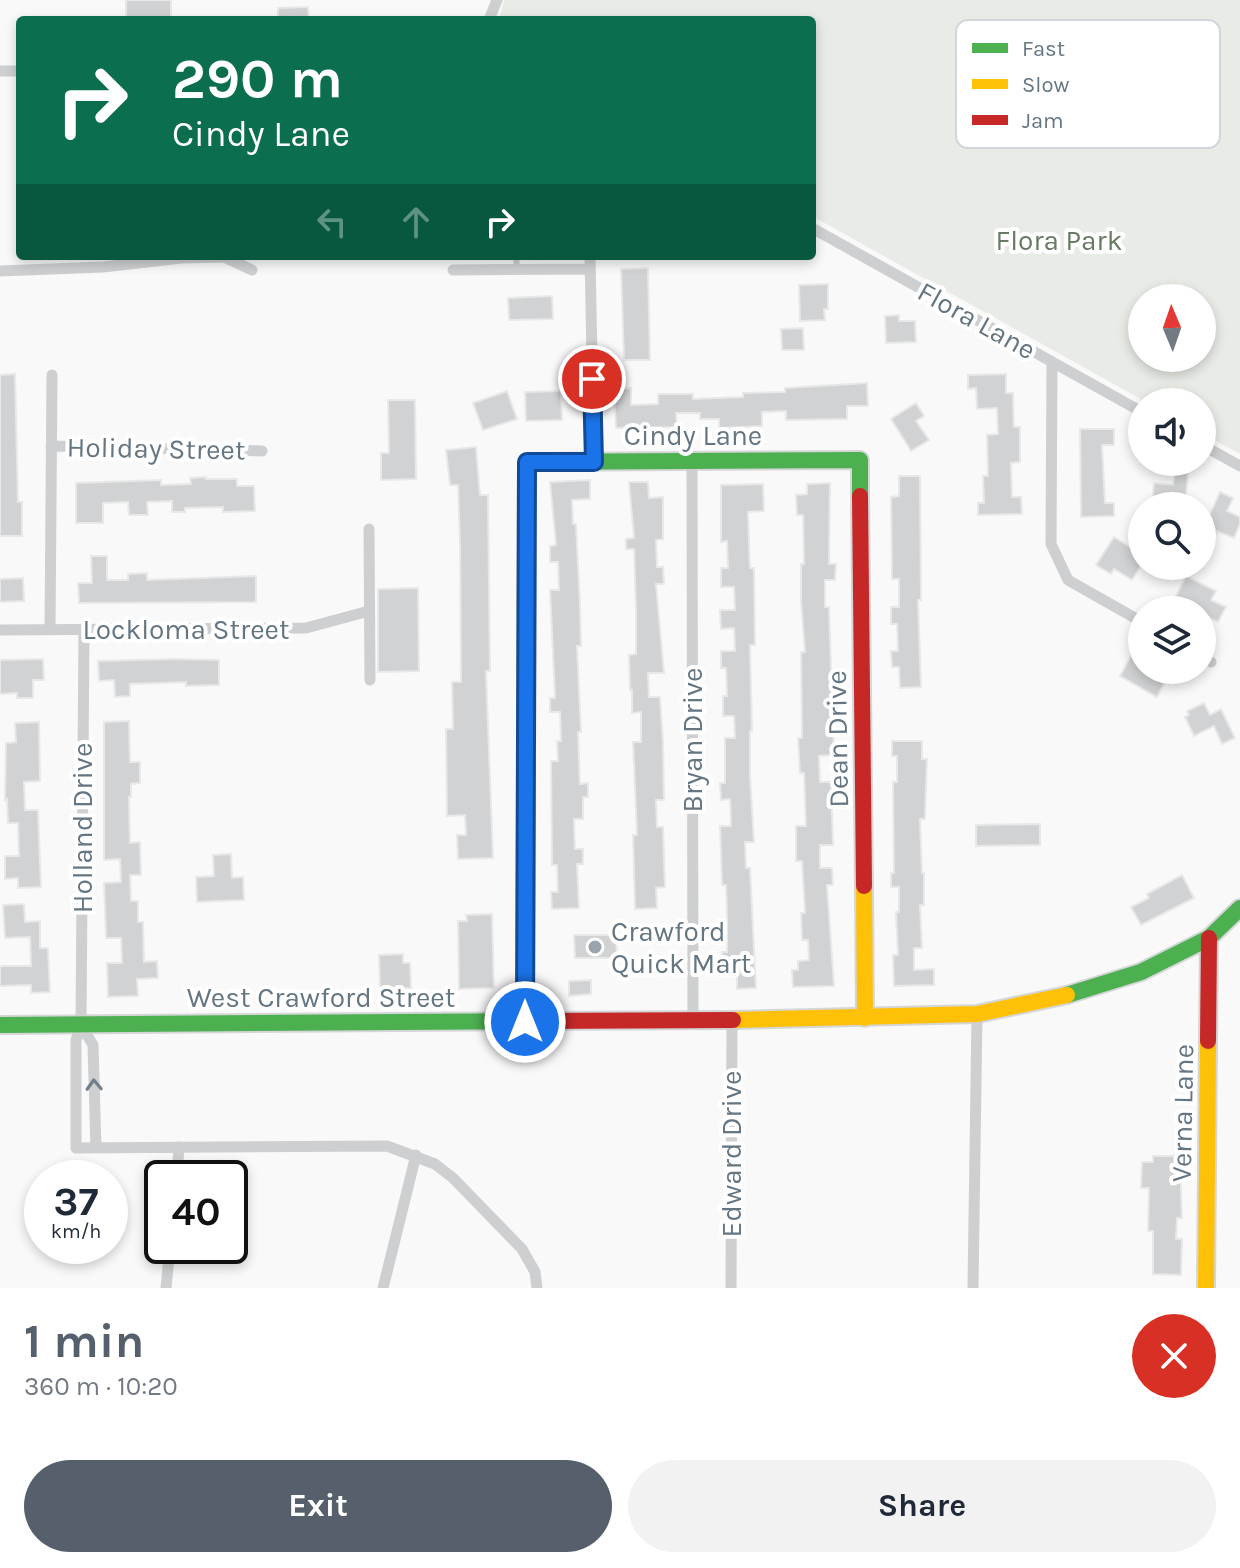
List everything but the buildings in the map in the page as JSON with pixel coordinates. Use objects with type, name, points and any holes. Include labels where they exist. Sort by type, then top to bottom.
[{"type":"street","name":"Flora Lane","points":[[816,230],[1128,404]]},
{"type":"street","points":[[0,271],[103,267],[164,260]]},
{"type":"street","points":[[230,260],[252,270]]},
{"type":"street","points":[[453,270],[517,269],[590,262],[594,462]]},
{"type":"street","points":[[1052,362],[1051,544],[1068,580],[1128,614]]},
{"type":"street","points":[[50,629],[52,375]]},
{"type":"street","name":"Holiday Street","points":[[51,446],[262,451]]},
{"type":"street","points":[[1216,453],[1240,466]]},
{"type":"street","name":"Bryan Drive","points":[[692,460],[693,1020]]},
{"type":"street","name":"Cindy Lane","points":[[525,1022],[527,462],[860,460]]},
{"type":"street","name":"Dean Drive","points":[[860,460],[865,1018]]},
{"type":"street","points":[[369,529],[370,680]]},
{"type":"street","name":"Lockloma Street","points":[[0,630],[306,628],[369,611]]},
{"type":"street","name":"Holland Drive","points":[[81,1025],[93,1045],[96,1148],[76,1148],[76,1040],[81,1025],[84,630]]},
{"type":"street","name":"West Crawford Street","points":[[0,1025],[732,1020],[977,1014],[1070,994],[1141,972],[1209,938],[1240,908]]},
{"type":"street","name":"Verna Lane","points":[[1206,1288],[1209,938]]},
{"type":"street","points":[[973,1288],[977,1014]]},
{"type":"street","name":"Edward Drive","points":[[731,1288],[732,1020]]},
{"type":"street","points":[[96,1148],[387,1146],[416,1155],[453,1178],[504,1228],[522,1249],[535,1272],[537,1288]]},
{"type":"street","points":[[178,1160],[179,1147]]},
{"type":"street","points":[[383,1288],[416,1155]]},
{"type":"street","points":[[166,1288],[168,1264]]},
{"type":"lane","points":[[516,260],[517,269]]},
{"type":"green space","name":"Flora Park","points":[[504,0],[1240,0],[1240,454],[1216,441],[1216,388],[1128,388],[1128,392],[816,218],[816,16],[500,16]]},
{"type":"traffic: fast","points":[[525,1022],[527,462],[860,460],[860,496]]},
{"type":"traffic: fast","points":[[1067,995],[1141,972],[1209,938],[1240,908]]},
{"type":"traffic: fast","points":[[0,1025],[532,1021]]},
{"type":"traffic: slow","points":[[864,886],[865,1018]]},
{"type":"traffic: slow","points":[[733,1020],[977,1014],[1067,995]]},
{"type":"traffic: slow","points":[[1206,1288],[1208,1041]]},
{"type":"traffic: jam","points":[[860,496],[864,886]]},
{"type":"traffic: jam","points":[[1208,1041],[1209,938]]},
{"type":"traffic: jam","points":[[532,1021],[733,1020]]},
{"type":"place","name":"Crawford Quick Mart","points":[[595,947]]},
{"type":"route","points":[[525,1022],[527,462],[594,462],[592,379]]}]
